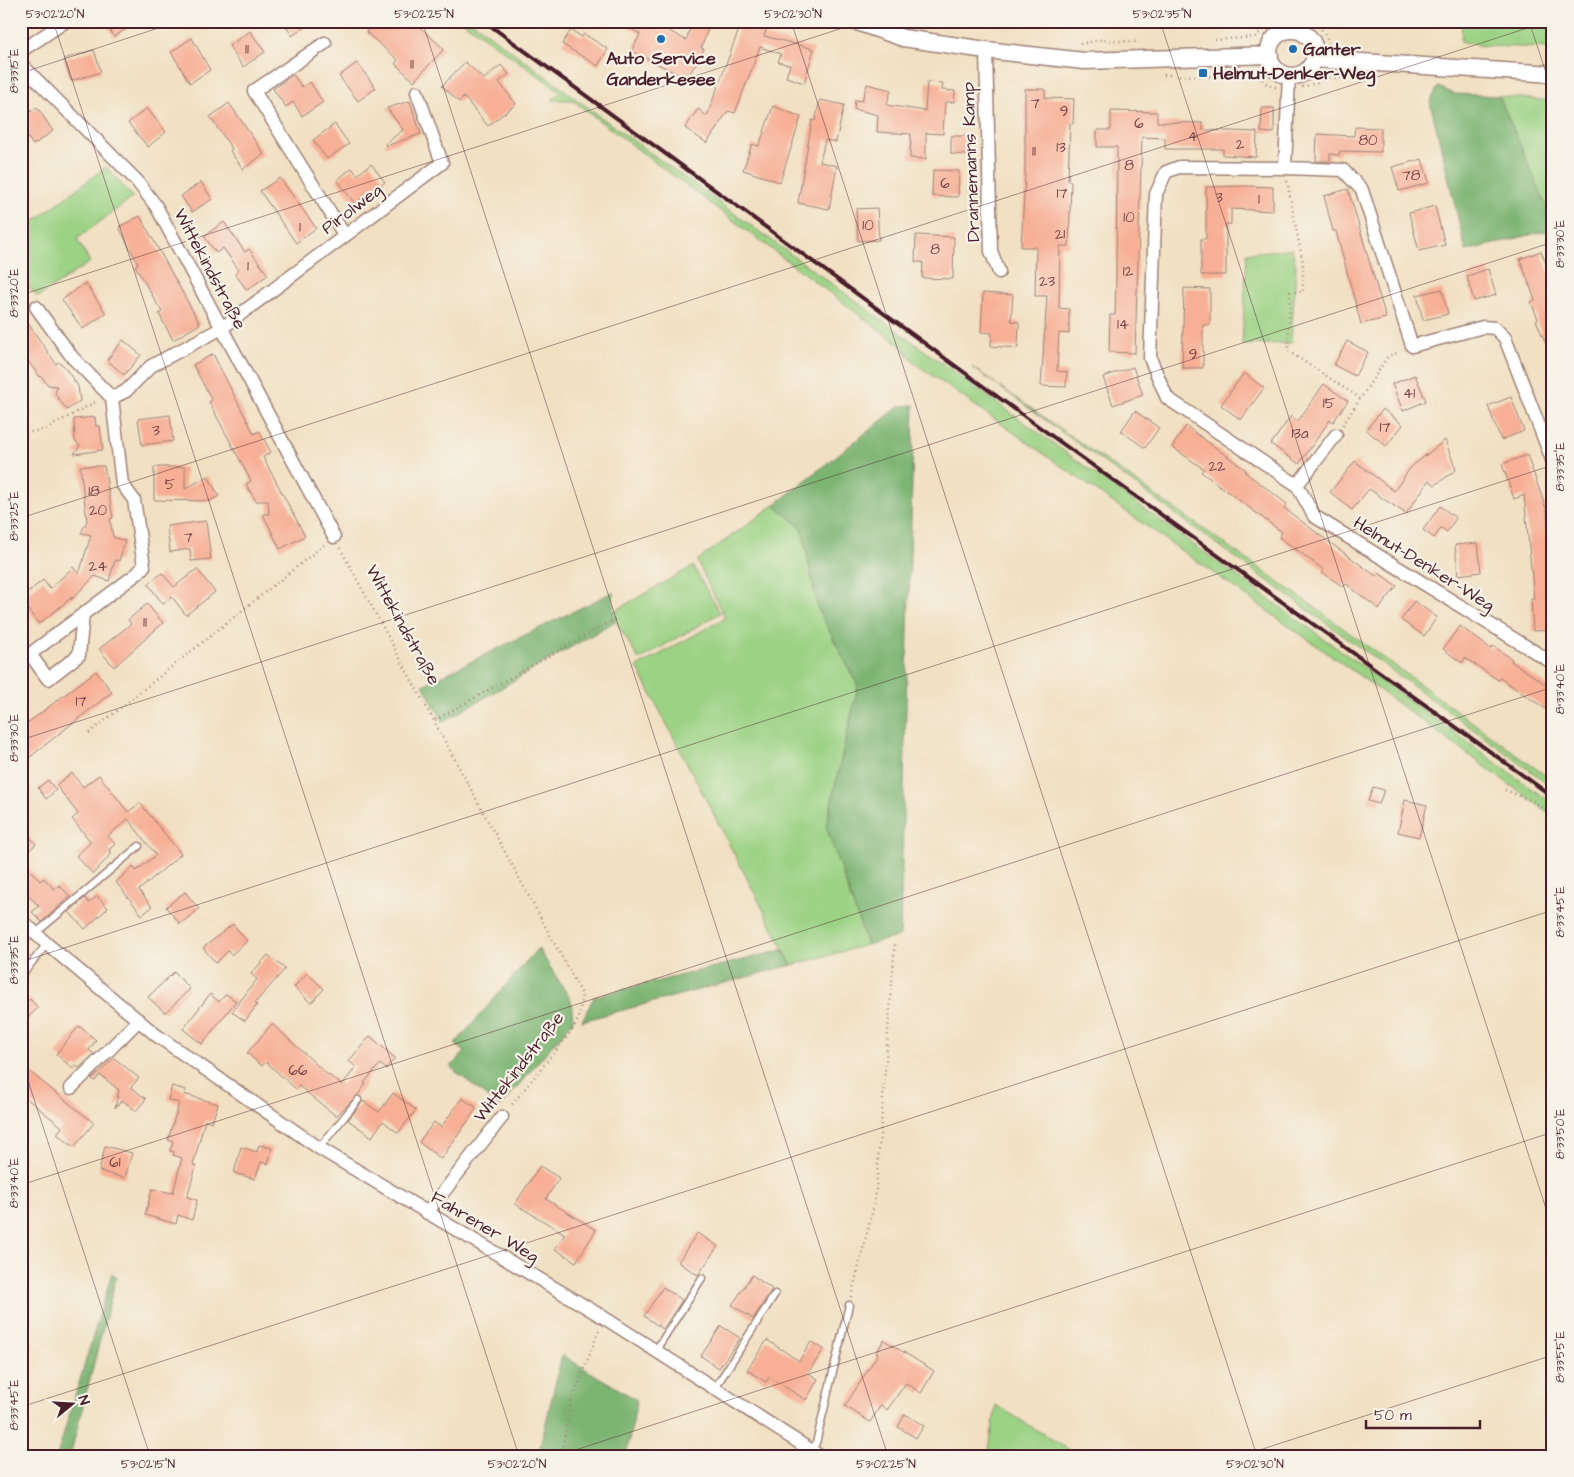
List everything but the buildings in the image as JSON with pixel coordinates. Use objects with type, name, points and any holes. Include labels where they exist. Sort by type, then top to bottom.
[{"type":"street","points":[[21,51],[66,21]]},
{"type":"street","points":[[854,21],[903,38],[1084,61],[1270,55]]},
{"type":"street","points":[[1289,26],[1303,33],[1311,40],[1315,49],[1314,59],[1303,73],[1289,75],[1277,70],[1270,55],[1274,40],[1289,26]]},
{"type":"street","points":[[325,44],[254,91],[345,236]]},
{"type":"street","name":"Drannemanns Kamp","points":[[986,50],[992,251],[999,272]]},
{"type":"street","points":[[1314,59],[1553,74]]},
{"type":"street","name":"Wittekindstraße","points":[[21,64],[137,181],[156,206],[334,537]]},
{"type":"street","points":[[1285,168],[1289,75]]},
{"type":"street","name":"Pirolweg","points":[[112,398],[126,392],[150,366],[222,328],[442,163],[416,92]]},
{"type":"street","name":"Helmut-Denker-Weg","points":[[1412,346],[1362,190],[1343,170],[1179,167],[1166,172],[1156,194],[1150,358],[1167,398],[1297,485],[1314,516],[1551,658]]},
{"type":"street","points":[[36,307],[72,357],[112,398],[122,484],[134,500],[144,566],[138,573],[83,614],[30,654],[48,680],[80,655],[83,614]]},
{"type":"street","points":[[1412,346],[1483,327],[1495,328],[1505,338],[1553,462]]},
{"type":"street","points":[[1297,485],[1336,435]]},
{"type":"street","name":"Fahrener Weg","points":[[21,920],[139,1020],[199,1066],[319,1148],[604,1317],[816,1453]]},
{"type":"street","points":[[71,1088],[139,1020]]},
{"type":"street","name":"Wittekindstraße","points":[[427,1213],[502,1117]]},
{"type":"lane","points":[[36,933],[139,846]]},
{"type":"lane","points":[[21,976],[47,944]]},
{"type":"lane","points":[[319,1148],[358,1100]]},
{"type":"lane","points":[[656,1350],[702,1278]]},
{"type":"lane","points":[[715,1388],[775,1294]]},
{"type":"lane","points":[[816,1453],[816,1443],[849,1305]]},
{"type":"path","points":[[1208,40],[1255,37],[1272,21]]},
{"type":"path","points":[[1309,21],[1324,32],[1330,43]]},
{"type":"path","points":[[1076,45],[1100,40],[1140,42]]},
{"type":"path","points":[[1285,168],[1303,263],[1303,292],[1290,292],[1288,351],[1360,398]]},
{"type":"path","points":[[1336,435],[1388,356],[1412,346]]},
{"type":"path","points":[[21,434],[46,429],[104,398],[112,398]]},
{"type":"path","points":[[89,733],[334,537]]},
{"type":"path","name":"Wittekindstraße","points":[[334,537],[582,994],[579,1018],[570,1033],[502,1117]]},
{"type":"path","points":[[435,720],[615,619]]},
{"type":"path","points":[[1505,790],[1535,802],[1553,816]]},
{"type":"path","points":[[849,1305],[875,1201],[895,942]]},
{"type":"path","points":[[561,1456],[571,1402],[604,1317]]},
{"type":"green space","points":[[462,21],[471,21],[613,126],[1553,804],[1553,816],[1367,681],[916,364],[901,346],[572,100],[552,100],[561,92]]},
{"type":"green space","points":[[1462,21],[1553,21],[1553,48],[1485,46],[1461,42]]},
{"type":"green space","points":[[1438,87],[1455,94],[1499,96],[1553,222],[1553,229],[1466,251],[1430,102]]},
{"type":"green space","points":[[1499,96],[1553,101],[1553,222]]},
{"type":"green space","points":[[106,167],[133,197],[77,239],[90,262],[38,297],[21,279],[21,231]]},
{"type":"green space","points":[[1292,249],[1296,267],[1291,343],[1242,345],[1247,253]]},
{"type":"green space","points":[[972,367],[1292,591],[1553,781],[1553,787]]},
{"type":"green space","points":[[914,405],[900,936],[867,945],[826,826],[858,686],[818,609],[802,528],[774,505],[900,406]]},
{"type":"green space","points":[[774,505],[802,528],[818,609],[858,686],[826,826],[867,945],[792,965],[637,667],[725,618],[697,561]]},
{"type":"green space","points":[[693,566],[720,613],[639,660],[611,613]]},
{"type":"green space","points":[[613,592],[614,622],[443,722],[423,685]]},
{"type":"green space","points":[[538,948],[571,1000],[573,1021],[500,1107],[450,1067],[465,1052],[455,1044]]},
{"type":"green space","points":[[783,950],[792,965],[582,1021],[594,997]]},
{"type":"green space","points":[[112,1273],[116,1278],[70,1456],[57,1456]]},
{"type":"green space","points":[[562,1355],[637,1400],[626,1456],[538,1456]]},
{"type":"green space","points":[[996,1405],[1079,1456],[988,1456]]},
{"type":"railway","points":[[484,21],[1013,408],[1553,797]]},
{"type":"place","name":"Auto Service Ganderkesee","points":[[661,39]]},
{"type":"place","name":"Ganter","points":[[1293,49]]},
{"type":"place","name":"Helmut-Denker-Weg","points":[[1203,73]]}]
